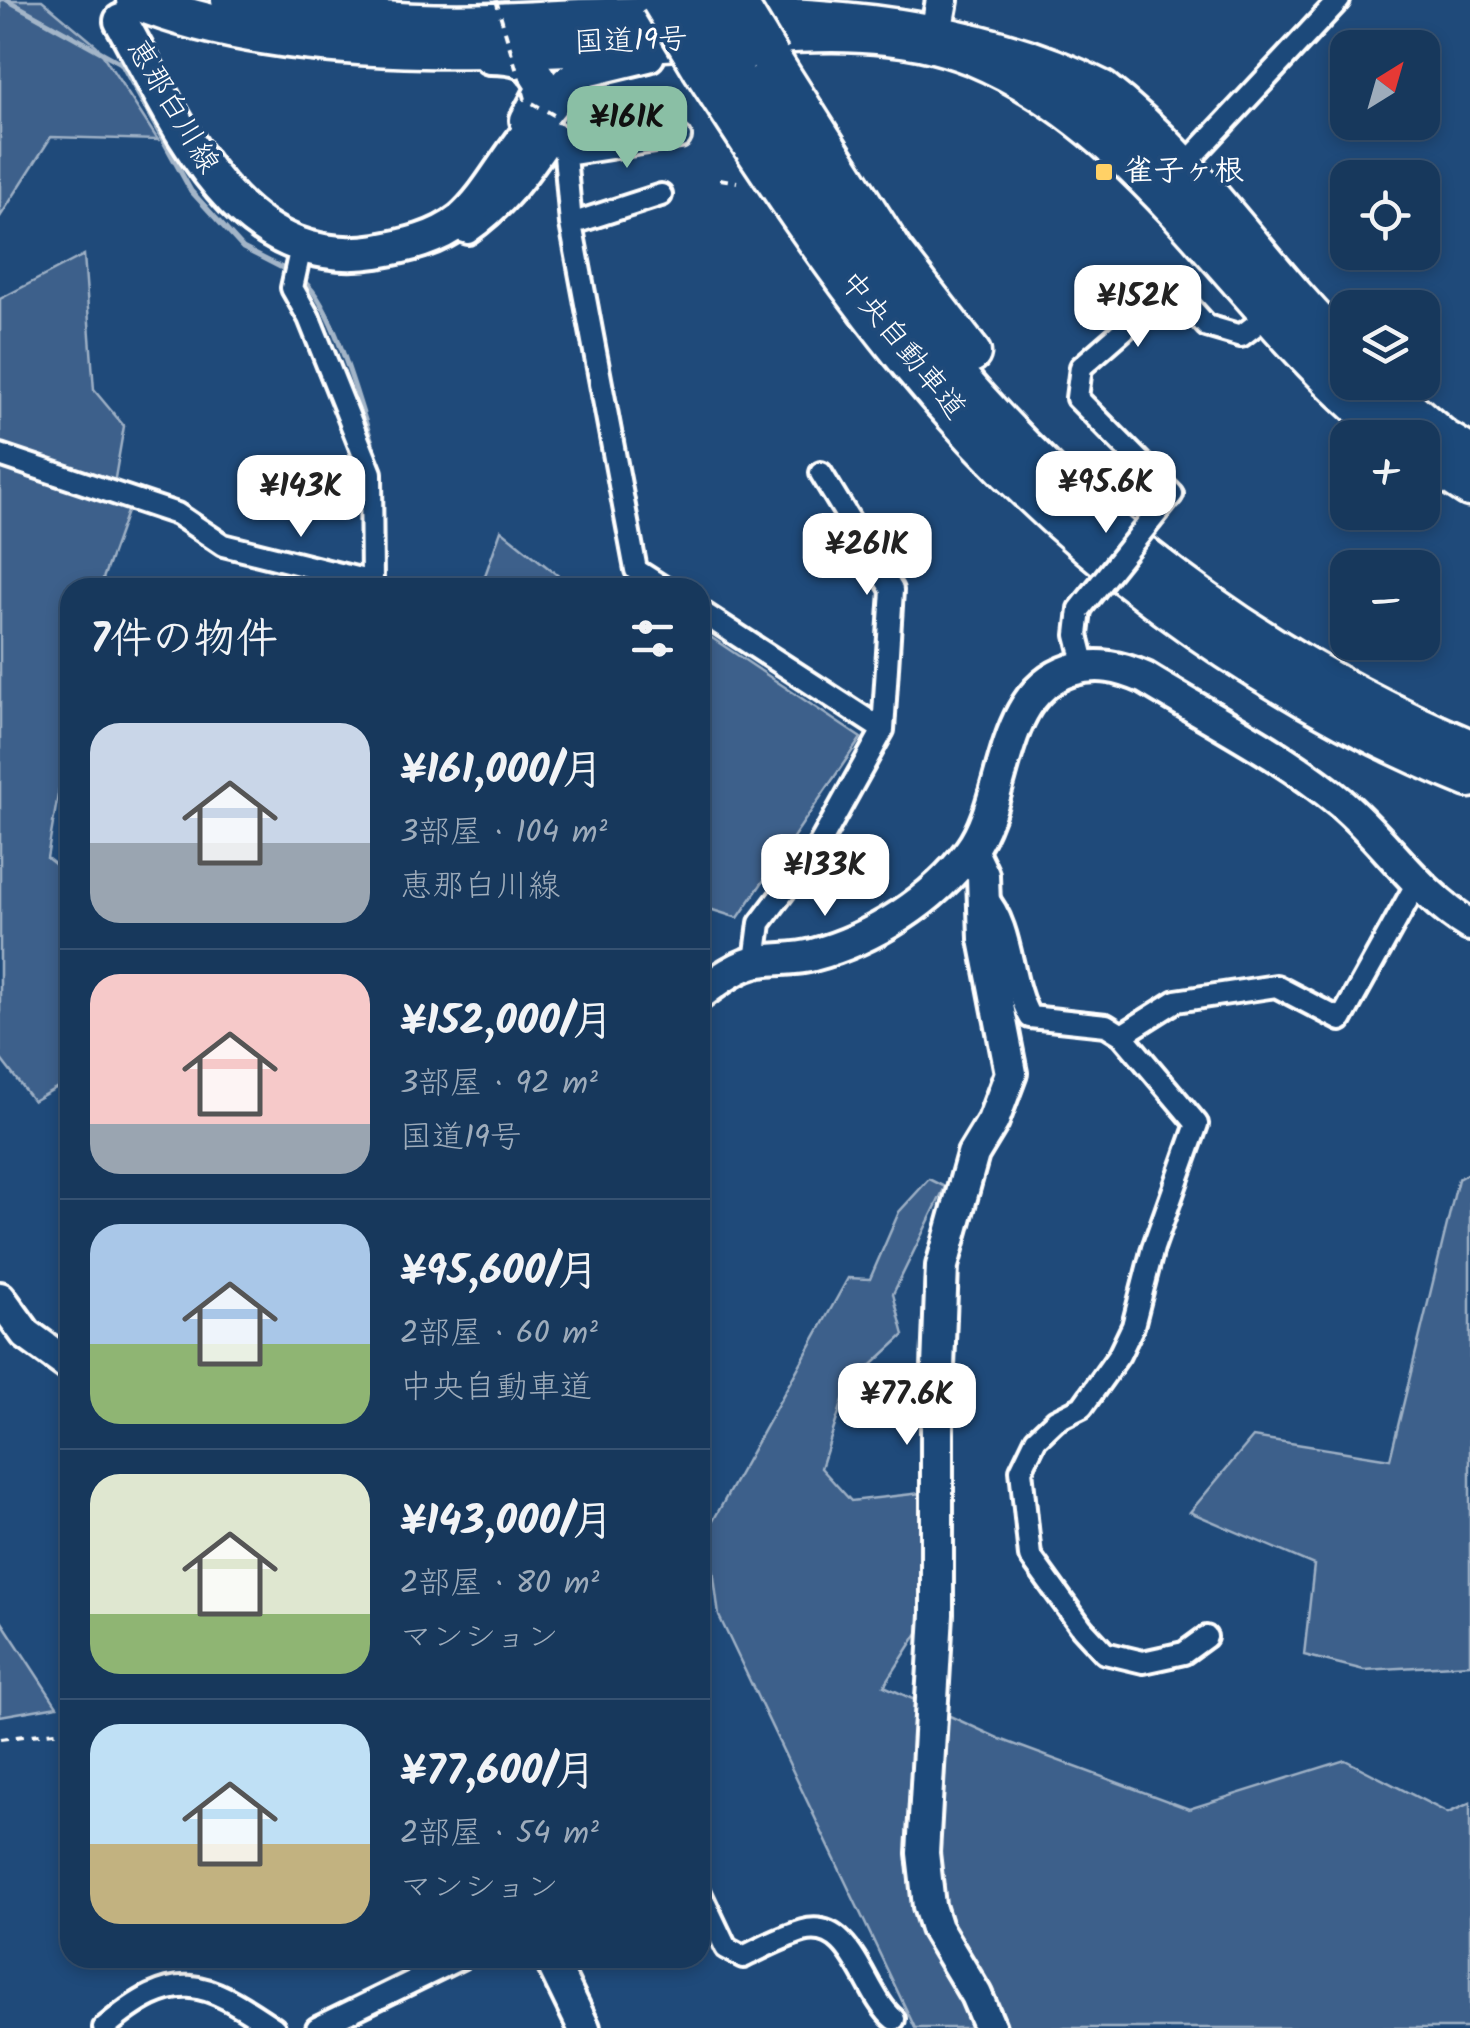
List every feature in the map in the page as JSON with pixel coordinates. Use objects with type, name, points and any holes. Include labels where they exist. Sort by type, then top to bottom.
[{"type":"highway","name":"国道19号","points":[[231,0],[268,8],[490,23],[587,8],[824,0],[939,19],[1048,57],[1098,88],[1184,166],[1330,333]]},
{"type":"highway","name":"中央自動車道","points":[[660,0],[727,56],[904,310],[978,400],[1100,518],[1150,560],[1252,632],[1328,679],[1470,748]]},
{"type":"highway","name":"中央自動車道","points":[[696,0],[818,239],[936,392],[1013,475],[1139,587],[1232,653],[1420,758],[1470,778]]},
{"type":"highway","points":[[727,56],[754,1]]},
{"type":"highway","name":"国道19号","points":[[128,10],[254,32],[364,43],[727,56],[836,32],[939,19]]},
{"type":"highway","name":"国道19号","points":[[939,19],[972,55],[1037,87],[1079,120],[1200,231],[1318,367],[1378,420]]},
{"type":"highway","points":[[1397,400],[1443,439],[1470,455]]},
{"type":"highway","points":[[1440,468],[1470,487]]},
{"type":"highway","points":[[1232,653],[1270,697],[1328,732],[1470,796]]},
{"type":"main road","points":[[288,0],[397,19]]},
{"type":"main road","name":"恵那白川線","points":[[128,10],[193,150],[225,194],[250,219],[300,255],[370,252],[403,246],[450,228],[475,206],[520,143]]},
{"type":"main road","points":[[462,47],[481,57],[516,57],[534,67],[544,88],[520,134],[520,143]]},
{"type":"main road","points":[[520,143],[568,82],[586,70],[687,48],[727,56]]},
{"type":"street","points":[[1184,166],[1340,0]]},
{"type":"street","points":[[450,228],[468,233],[492,217],[519,190],[556,134],[565,155],[571,224],[636,570],[648,578]]},
{"type":"street","points":[[565,155],[680,137]]},
{"type":"street","points":[[571,224],[661,196]]},
{"type":"street","points":[[300,255],[292,288],[309,318],[371,473],[372,578]]},
{"type":"street","points":[[1086,667],[1077,636],[1080,610],[1172,494],[1077,398],[1081,367],[1143,313],[1178,294],[1207,326],[1241,336],[1270,313]]},
{"type":"street","points":[[0,455],[177,514],[223,545],[346,578]]},
{"type":"street","points":[[756,961],[760,923],[820,845],[883,730],[892,590],[821,473]]},
{"type":"street","points":[[710,618],[883,730]]},
{"type":"street","points":[[710,988],[756,961],[811,956],[855,940],[927,898],[971,850],[994,800],[1025,706],[1054,677],[1086,667],[1113,666],[1145,678],[1296,770],[1360,820],[1418,881],[1470,925]]},
{"type":"street","points":[[971,850],[986,897],[985,939],[1011,1073],[993,1121],[974,1154],[942,1266],[937,1393],[937,1614],[923,1854],[929,1906],[936,1928],[976,1995],[990,2028]]},
{"type":"street","points":[[1122,1036],[1176,1001],[1276,986],[1341,1020],[1418,881]]},
{"type":"street","points":[[986,897],[998,911],[1020,998],[1030,1017],[1106,1025],[1122,1036],[1197,1124],[1153,1248],[1133,1326],[1119,1355],[1082,1406],[1056,1420],[1036,1439],[1021,1470],[1030,1556],[1082,1628],[1106,1653],[1143,1662],[1184,1654],[1206,1637]]},
{"type":"street","points":[[0,1298],[26,1334],[60,1359]]},
{"type":"street","points":[[710,1915],[726,1948],[743,1957],[806,1930],[825,1932],[847,1945],[881,2008],[894,2018]]},
{"type":"street","points":[[317,2028],[440,1968]]},
{"type":"street","points":[[555,1968],[584,2028]]},
{"type":"street","points":[[104,2028],[155,1994],[186,1985],[229,1997],[274,2028]]},
{"type":"path","points":[[496,0],[525,99],[563,120]]},
{"type":"path","points":[[720,179],[737,182]]},
{"type":"path","points":[[0,1739],[60,1731]]},
{"type":"shaded area","points":[[0,0],[42,0],[97,46],[158,140],[51,137],[0,217]]},
{"type":"shaded area","points":[[84,255],[94,390],[124,426],[115,478],[128,509],[103,578],[60,578],[60,783],[47,858],[60,868],[60,1086],[33,1101],[0,1058],[0,299]]},
{"type":"shaded area","points":[[501,530],[561,578],[484,578]]},
{"type":"shaded area","points":[[710,637],[861,738],[738,918],[710,909]]},
{"type":"shaded area","points":[[1470,1172],[1470,1664],[1364,1670],[1304,1655],[1314,1565],[1190,1512],[1253,1437],[1390,1459],[1458,1179]]},
{"type":"shaded area","points":[[929,1179],[945,1187],[893,1294],[904,1335],[847,1388],[821,1468],[851,1501],[922,1493],[920,1630],[884,1686],[1000,1739],[1189,1809],[1345,1760],[1448,1813],[1470,1803],[1470,2028],[915,2028],[719,1616],[710,1546],[710,1526],[848,1278],[870,1279],[899,1212]]},
{"type":"shaded area","points":[[0,1619],[57,1706],[0,1716]]},
{"type":"waterway","points":[[7,0],[121,63],[191,191],[243,248],[290,272]]},
{"type":"waterway","points":[[299,278],[311,289],[333,328],[372,442]]},
{"type":"place","name":"雀子ヶ根","points":[[1104,172]]}]
